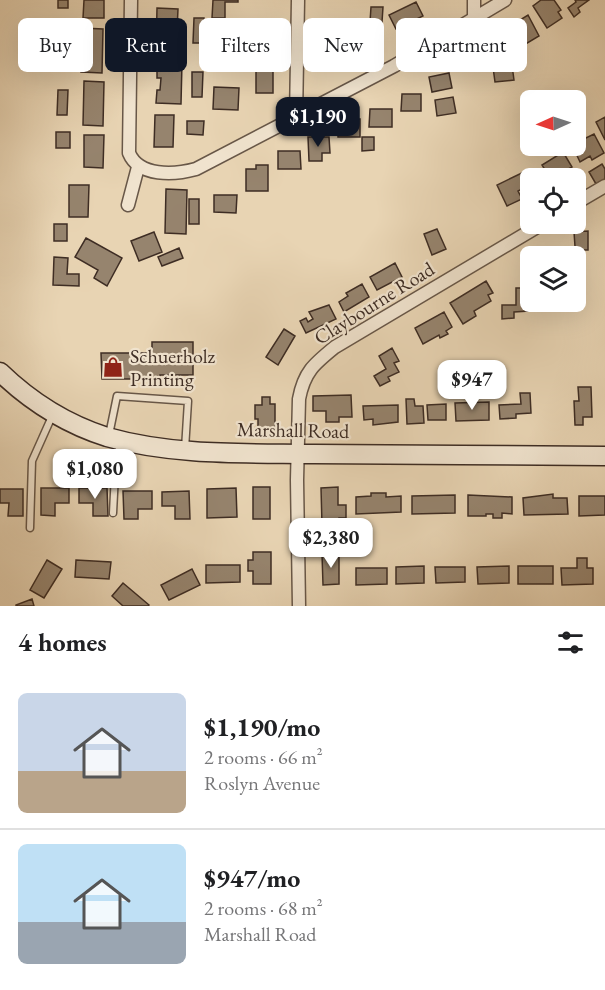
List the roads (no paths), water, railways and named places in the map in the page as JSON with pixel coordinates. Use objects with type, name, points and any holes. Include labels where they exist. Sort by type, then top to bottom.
[{"type":"street","points":[[131,0],[129,146],[132,160],[138,167],[148,171],[196,169],[396,65]]},
{"type":"street","points":[[297,118],[298,0]]},
{"type":"street","points":[[474,0],[474,18]]},
{"type":"street","points":[[476,18],[505,0]]},
{"type":"street","points":[[128,205],[138,167]]},
{"type":"street","points":[[586,197],[605,186]]},
{"type":"street","name":"Claybourne Road","points":[[299,606],[299,399],[301,386],[307,373],[315,363],[334,348],[525,234]]},
{"type":"street","name":"Marshall Road","points":[[0,372],[21,392],[53,413],[82,428],[114,438],[185,449],[256,453],[605,456]]},
{"type":"lane","points":[[113,513],[117,396],[188,401],[185,449]]},
{"type":"lane","points":[[30,528],[32,461],[53,413]]},
{"type":"place","name":"Schuerholz Printing","points":[[113,367]]}]
